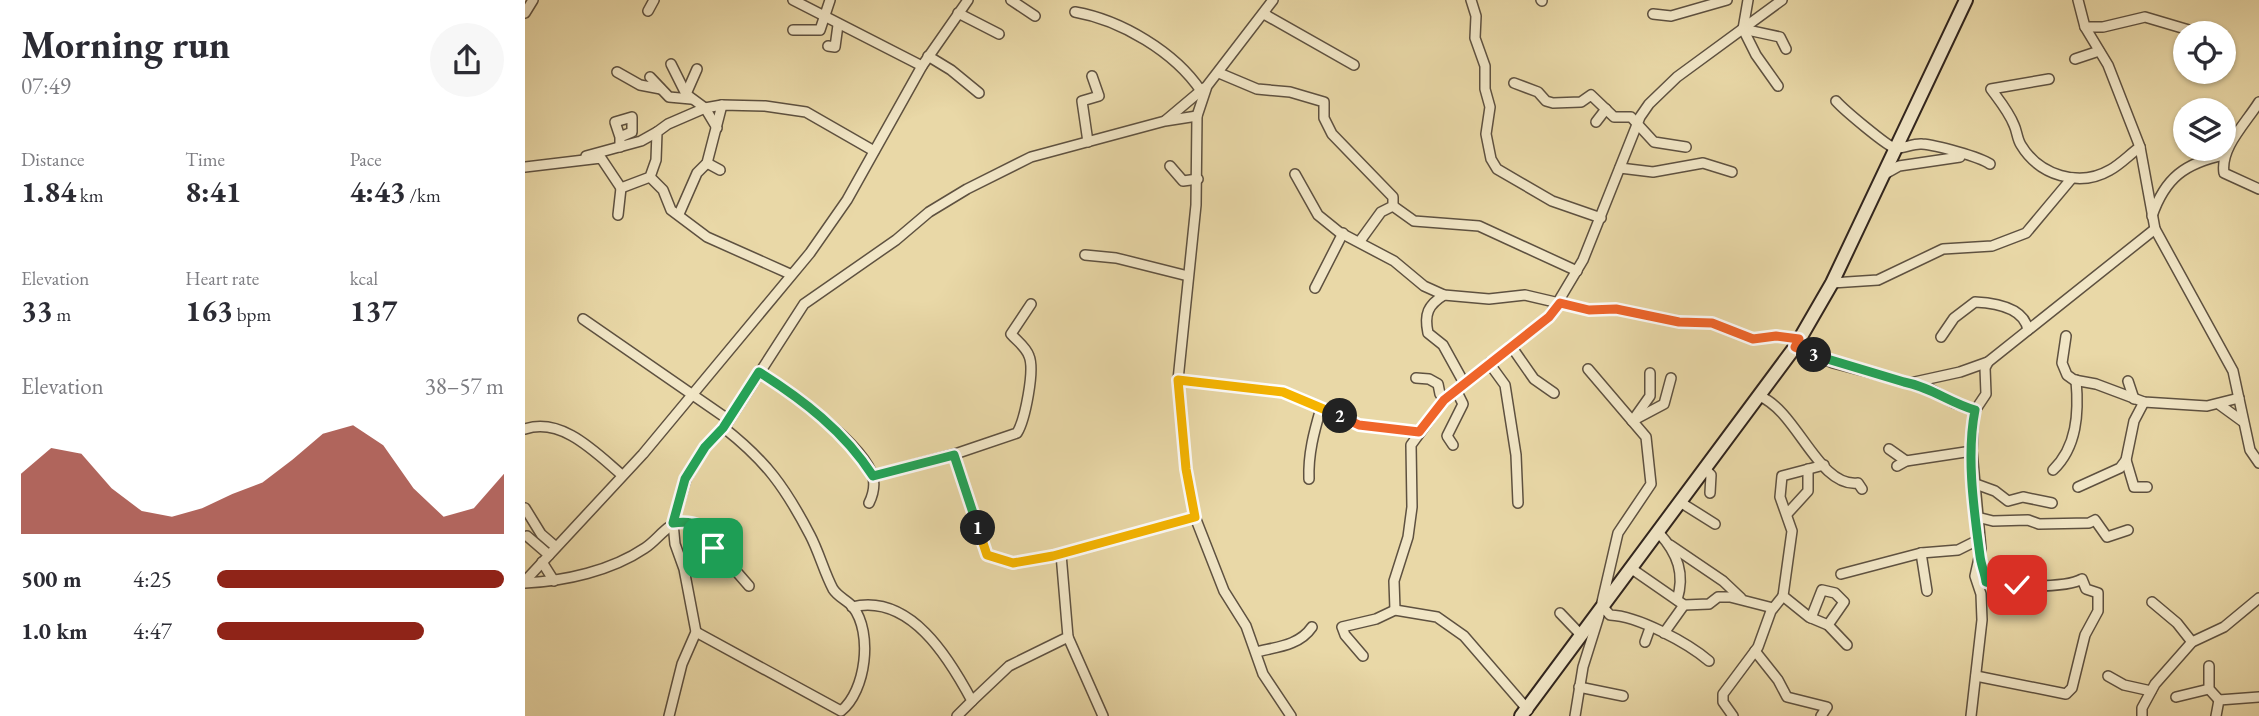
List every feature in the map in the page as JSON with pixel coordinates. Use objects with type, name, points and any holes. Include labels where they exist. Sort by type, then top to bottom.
[{"type":"street","points":[[525,13],[533,0]]},
{"type":"street","points":[[648,11],[654,0]]},
{"type":"street","points":[[793,0],[922,66]]},
{"type":"street","points":[[793,30],[820,30],[822,16],[830,0]]},
{"type":"street","points":[[525,582],[669,423],[829,228],[922,66],[968,0]]},
{"type":"street","points":[[1011,0],[1035,16]]},
{"type":"street","points":[[1165,121],[1219,73],[1273,0]]},
{"type":"street","points":[[1653,14],[1671,16],[1727,0]]},
{"type":"street","points":[[1748,0],[1743,29],[1756,55],[1778,86]]},
{"type":"street","points":[[1395,610],[1394,581],[1408,537],[1412,507],[1411,445],[1419,432],[1444,400],[1549,317],[1560,303],[1601,218],[1637,124],[1656,95],[1782,0]]},
{"type":"street","points":[[1363,656],[1345,635],[1342,627],[1377,619],[1395,610],[1437,617],[1464,636],[1524,713],[1797,343],[1832,283],[1966,0]]},
{"type":"street","points":[[2078,0],[2085,27],[2099,51],[2140,147],[2155,229],[2233,371],[2250,450],[2259,463]]},
{"type":"street","points":[[1472,1],[1476,16],[1475,38],[1485,66],[1485,89],[1490,107],[1486,134],[1491,159],[1497,169],[1552,201],[1601,218]]},
{"type":"street","points":[[1075,12],[1126,27],[1174,60],[1204,88]]},
{"type":"street","points":[[958,13],[999,34]]},
{"type":"street","points":[[1264,14],[1354,65]]},
{"type":"street","points":[[2085,27],[2145,17],[2173,25]]},
{"type":"street","points":[[828,46],[835,47],[838,24]]},
{"type":"street","points":[[1743,29],[1780,37],[1787,49]]},
{"type":"street","points":[[2075,59],[2099,51]]},
{"type":"street","points":[[928,57],[951,70],[979,93]]},
{"type":"street","points":[[671,64],[689,96],[705,108],[717,128]]},
{"type":"street","points":[[689,96],[697,69]]},
{"type":"street","points":[[617,72],[639,85],[661,89]]},
{"type":"street","points":[[1219,73],[1257,89],[1290,92],[1324,102],[1324,118],[1332,134],[1393,197],[1393,206]]},
{"type":"street","points":[[1088,142],[1082,101],[1099,96],[1092,76]]},
{"type":"street","points":[[650,78],[669,97],[689,96]]},
{"type":"street","points":[[2049,79],[1991,89],[2014,125],[2019,143],[2031,159],[2048,171],[2072,178],[2092,177],[2111,170],[2140,147]]},
{"type":"street","points":[[1514,83],[1538,92],[1546,102],[1581,102],[1591,95],[1614,117],[1631,117],[1654,142],[1686,147]]},
{"type":"street","points":[[1204,88],[1197,116],[1198,179],[1178,380],[1186,469],[1195,517],[1224,591],[1246,626],[1263,674],[1291,716]]},
{"type":"street","points":[[1836,101],[1846,113],[1873,130],[1879,140],[1894,148],[1919,144],[1981,158],[1990,164]]},
{"type":"street","points":[[2236,137],[2259,102]]},
{"type":"street","points":[[581,160],[620,142],[657,132],[668,124],[705,108],[722,105],[806,111],[874,151]]},
{"type":"street","points":[[679,214],[697,173],[707,163],[722,105]]},
{"type":"street","points":[[1596,122],[1606,109]]},
{"type":"street","points":[[669,716],[682,664],[696,632],[684,569],[675,544],[673,523],[685,479],[705,447],[726,424],[804,304],[896,240],[929,212],[967,188],[1031,157],[1165,121],[1197,116]]},
{"type":"street","points":[[621,188],[650,177],[656,160],[657,132]]},
{"type":"street","points":[[1881,176],[1899,166],[1964,156]]},
{"type":"street","points":[[525,167],[601,158],[621,188],[618,215]]},
{"type":"street","points":[[2151,218],[2160,192],[2178,174],[2198,161]]},
{"type":"street","points":[[2224,161],[2224,173],[2259,189]]},
{"type":"street","points":[[707,163],[720,170]]},
{"type":"street","points":[[1620,168],[1653,172],[1703,163],[1732,172]]},
{"type":"street","points":[[1170,166],[1183,181],[1198,179]]},
{"type":"street","points":[[1295,174],[1318,215],[1343,233],[1394,261],[1424,286],[1444,295],[1489,299],[1525,295],[1589,310],[1616,309],[1679,322],[1712,323],[1753,339],[1776,336],[1797,343],[1833,363],[1904,382],[1918,382],[1988,362],[2155,229]]},
{"type":"street","points":[[650,177],[663,190],[671,210],[707,237],[790,274]]},
{"type":"street","points":[[1832,283],[1878,280],[1943,249],[1991,246],[2026,233],[2072,178]]},
{"type":"street","points":[[1393,206],[1413,221],[1479,226],[1577,271]]},
{"type":"street","points":[[1360,241],[1381,212],[1393,206]]},
{"type":"street","points":[[1315,288],[1343,233]]},
{"type":"street","points":[[1085,256],[1116,258],[1188,276]]},
{"type":"street","points":[[1444,295],[1431,303],[1427,310],[1428,333],[1443,345],[1464,383]]},
{"type":"street","points":[[1941,337],[1954,318],[1975,302],[2012,309],[2027,325],[2028,330]]},
{"type":"street","points":[[873,476],[954,455],[1017,433],[1023,424],[1031,365],[1027,351],[1011,334],[1031,304]]},
{"type":"street","points":[[583,319],[691,393],[759,456],[778,480],[809,534],[833,589],[852,607],[860,623],[863,643],[861,676],[854,695],[841,711],[696,632]]},
{"type":"street","points":[[2066,336],[2061,363],[2067,375],[2076,380],[2096,384],[2139,400],[2195,407],[2220,405],[2239,398]]},
{"type":"street","points":[[1511,346],[1534,379],[1554,393]]},
{"type":"street","points":[[1976,676],[2066,694],[2072,688],[2085,635],[2099,604],[2098,593],[2086,589],[2082,579],[2066,585],[2002,587],[1986,582],[1980,555],[1972,451],[1975,410],[1986,394],[1985,368],[1988,362]]},
{"type":"street","points":[[1489,363],[1505,385],[1516,455],[1518,503]]},
{"type":"street","points":[[1578,714],[1579,687],[1602,606],[1618,533],[1651,484],[1646,437],[1588,369]]},
{"type":"street","points":[[759,372],[804,401],[836,430],[873,476],[874,490],[869,503]]},
{"type":"street","points":[[1632,421],[1650,396],[1650,373]]},
{"type":"street","points":[[1416,378],[1429,379],[1439,384],[1444,400]]},
{"type":"street","points":[[1632,421],[1664,404],[1671,378]]},
{"type":"street","points":[[1178,380],[1283,392],[1359,425],[1419,432]]},
{"type":"street","points":[[2053,470],[2071,446],[2078,401],[2076,380]]},
{"type":"street","points":[[2128,381],[2139,400],[2126,460],[2134,486],[2147,487]]},
{"type":"street","points":[[1918,382],[1954,403],[1975,410]]},
{"type":"street","points":[[1453,445],[1447,436],[1463,404],[1456,390]]},
{"type":"street","points":[[1759,396],[1781,408],[1838,481],[1847,484],[1858,482],[1862,489]]},
{"type":"street","points":[[2220,405],[2242,421]]},
{"type":"street","points":[[1309,479],[1313,461],[1309,451],[1321,408]]},
{"type":"street","points":[[525,429],[540,424],[551,426],[587,446],[622,475]]},
{"type":"street","points":[[1889,449],[1902,463],[1972,451]]},
{"type":"street","points":[[954,455],[987,555],[1013,563],[1061,554],[1195,517]]},
{"type":"street","points":[[2078,487],[2109,474],[2126,460]]},
{"type":"street","points":[[1733,716],[1723,702],[1723,694],[1755,651],[1773,608],[1783,596],[1791,531],[1779,489],[1782,476],[1824,465]]},
{"type":"street","points":[[1704,468],[1711,475],[1710,493]]},
{"type":"street","points":[[1787,514],[1808,491],[1808,469]]},
{"type":"street","points":[[1973,483],[1995,491],[2008,502],[2023,497],[2052,503]]},
{"type":"street","points":[[1681,502],[1715,524]]},
{"type":"street","points":[[525,508],[541,534],[556,547]]},
{"type":"street","points":[[1977,517],[1993,522],[2028,520],[2039,524],[2089,523],[2095,520],[2107,537],[2128,530]]},
{"type":"street","points":[[525,582],[554,581],[604,568],[645,549],[673,523],[695,523],[711,535],[715,553],[729,563],[749,586]]},
{"type":"street","points":[[1659,533],[1670,545],[1723,581],[1741,598]]},
{"type":"street","points":[[527,536],[545,559],[554,581]]},
{"type":"street","points":[[1841,574],[1921,553],[1958,550],[1980,539]]},
{"type":"street","points":[[1664,633],[1680,603],[1683,583],[1670,545]]},
{"type":"street","points":[[1921,553],[1927,591]]},
{"type":"street","points":[[1061,554],[1068,637],[1103,716]]},
{"type":"street","points":[[1971,716],[1982,620],[1981,594],[1975,576],[1980,555]]},
{"type":"street","points":[[1632,569],[1680,603],[1709,604],[1718,597],[1741,598],[1773,608]]},
{"type":"street","points":[[1811,618],[1822,590],[1835,593],[1844,602],[1828,625]]},
{"type":"street","points":[[1783,596],[1811,618],[1828,625],[1847,645]]},
{"type":"street","points":[[2142,716],[2151,691],[2192,642],[2224,627],[2259,598]]},
{"type":"street","points":[[2152,602],[2178,623],[2192,642]]},
{"type":"street","points":[[852,607],[866,603],[884,606],[935,641],[972,701]]},
{"type":"street","points":[[1602,606],[1610,615],[1621,615],[1664,633],[1709,661]]},
{"type":"street","points":[[1560,613],[1581,635]]},
{"type":"street","points":[[1256,652],[1281,648],[1307,635],[1313,627]]},
{"type":"street","points":[[1646,642],[1650,628]]},
{"type":"street","points":[[957,716],[1009,666],[1068,637]]},
{"type":"street","points":[[1755,651],[1778,680],[1787,697],[1827,707],[1821,716]]},
{"type":"street","points":[[2209,666],[2209,690],[2219,700],[2259,697]]},
{"type":"street","points":[[2108,676],[2124,685],[2151,691]]},
{"type":"street","points":[[1579,687],[1623,696]]},
{"type":"street","points":[[2176,697],[2209,690]]},
{"type":"street","points":[[2216,716],[2219,700]]},
{"type":"route","points":[[713,548],[711,535],[703,527],[695,523],[673,523],[685,479],[705,447],[723,428],[759,372],[804,401],[836,430],[873,476],[954,455],[987,555],[1013,563],[1053,556],[1195,517],[1186,469],[1178,380],[1283,392],[1359,425],[1419,432],[1444,400],[1549,317],[1560,303],[1578,309],[1616,309],[1679,322],[1712,323],[1753,339],[1788,336],[1799,339],[1795,347],[1833,363],[1904,382],[1918,382],[1954,403],[1975,410],[1973,483],[1980,555],[1986,582],[2002,587],[2017,585]]}]
